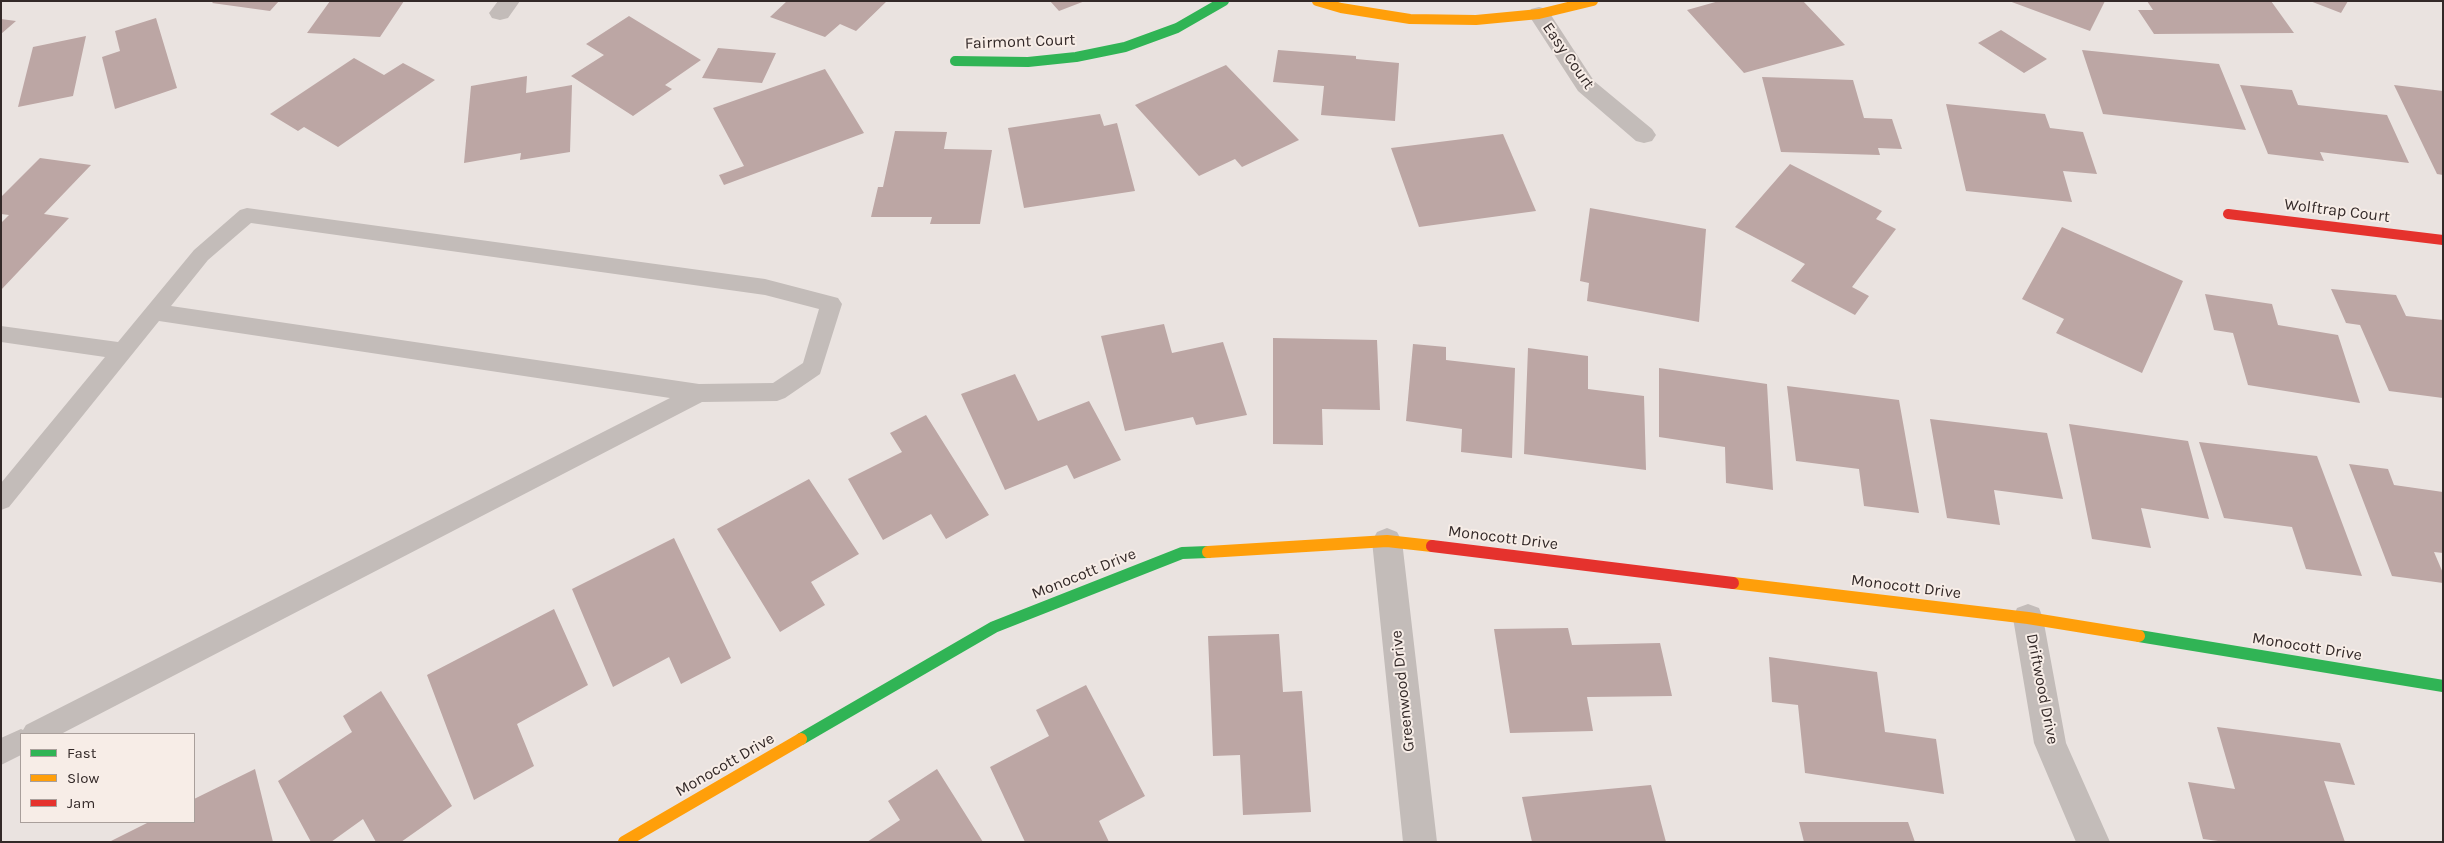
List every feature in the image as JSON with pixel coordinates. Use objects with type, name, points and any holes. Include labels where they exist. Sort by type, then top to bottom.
[{"type":"street","name":"Fairmont Court","points":[[956,61],[1028,62],[1076,57],[1125,47],[1177,28],[1224,1]]},
{"type":"street","points":[[1316,1],[1342,8],[1410,19],[1476,20],[1539,14],[1593,1]]},
{"type":"street","name":"Easy Court","points":[[1539,14],[1586,86],[1644,135]]},
{"type":"street","name":"Wolftrap Court","points":[[2228,214],[2443,240]]},
{"type":"street","name":"Monocott Drive","points":[[624,842],[994,627],[1182,553],[1387,541],[2028,618],[2443,686]]},
{"type":"street","name":"Greenwood Drive","points":[[1387,541],[1420,842]]},
{"type":"street","name":"Driftwood Drive","points":[[2028,618],[2050,743],[2093,842]]},
{"type":"lane","points":[[1,500],[122,351],[154,312],[201,255],[247,215],[765,287],[831,304],[812,368],[784,388],[777,392],[699,393],[154,312]]},
{"type":"lane","points":[[1,334],[122,351]]},
{"type":"lane","points":[[37,733],[699,393]]},
{"type":"lane","points":[[1,752],[20,742]]},
{"type":"building","points":[[214,1],[279,1],[270,11],[212,3]]},
{"type":"building","points":[[330,1],[404,1],[380,37],[307,33]]},
{"type":"building","points":[[787,1],[887,1],[856,31],[840,24],[825,37],[770,17]]},
{"type":"building","points":[[1050,1],[1085,1],[1059,11]]},
{"type":"building","points":[[1719,1],[1803,1],[1845,45],[1744,73],[1687,10]]},
{"type":"building","points":[[2009,1],[2105,1],[2090,31]]},
{"type":"building","points":[[2147,1],[2271,1],[2294,33],[2154,34],[2138,10],[2153,10]]},
{"type":"building","points":[[2310,1],[2348,1],[2341,13]]},
{"type":"building","points":[[629,16],[701,60],[665,85],[672,89],[633,116],[571,76],[604,55],[586,44]]},
{"type":"building","points":[[156,18],[177,88],[115,109],[102,57],[120,51],[115,31]]},
{"type":"building","points":[[1,19],[16,21],[1,34]]},
{"type":"building","points":[[2001,30],[2047,59],[2024,73],[1978,43]]},
{"type":"building","points":[[86,36],[73,96],[18,107],[33,47]]},
{"type":"building","points":[[718,48],[776,53],[762,83],[702,78]]},
{"type":"building","points":[[1278,50],[1356,56],[1356,59],[1399,63],[1395,121],[1321,115],[1324,86],[1273,82]]},
{"type":"building","points":[[2082,50],[2219,64],[2246,130],[2103,114]]},
{"type":"building","points":[[354,58],[384,75],[403,63],[435,80],[338,147],[304,127],[298,131],[270,114]]},
{"type":"building","points":[[1226,65],[1299,140],[1242,167],[1235,159],[1199,176],[1135,105]]},
{"type":"building","points":[[825,69],[864,133],[724,185],[719,175],[744,166],[713,108]]},
{"type":"building","points":[[527,76],[526,93],[572,85],[570,152],[520,160],[521,153],[464,163],[471,86]]},
{"type":"building","points":[[1762,77],[1853,80],[1864,118],[1892,119],[1902,149],[1878,148],[1880,155],[1781,152]]},
{"type":"building","points":[[2240,85],[2292,90],[2298,105],[2387,115],[2409,163],[2320,152],[2324,161],[2268,154]]},
{"type":"building","points":[[2394,85],[2443,91],[2443,175],[2437,174]]},
{"type":"building","points":[[1946,104],[2045,114],[2050,128],[2083,132],[2097,174],[2063,171],[2072,202],[1966,191]]},
{"type":"building","points":[[1100,114],[1104,126],[1117,123],[1135,191],[1024,208],[1008,128]]},
{"type":"building","points":[[895,131],[947,132],[944,149],[992,150],[980,224],[930,224],[932,217],[871,217],[878,187],[883,187]]},
{"type":"building","points":[[1503,134],[1536,211],[1419,227],[1391,148]]},
{"type":"building","points":[[40,158],[91,165],[44,214],[69,218],[1,290],[1,223],[9,215],[1,214],[1,197]]},
{"type":"building","points":[[1790,164],[1882,211],[1876,219],[1896,229],[1852,287],[1869,296],[1855,315],[1791,281],[1805,264],[1735,227]]},
{"type":"building","points":[[1590,208],[1706,229],[1699,322],[1587,301],[1589,283],[1580,281]]},
{"type":"building","points":[[2062,227],[2183,281],[2142,373],[2056,333],[2064,319],[2022,299]]},
{"type":"building","points":[[2331,289],[2396,295],[2406,316],[2443,320],[2443,398],[2389,391],[2360,325],[2346,323]]},
{"type":"building","points":[[2205,294],[2272,304],[2278,325],[2338,335],[2360,403],[2248,385],[2233,333],[2214,330]]},
{"type":"building","points":[[1164,324],[1172,353],[1223,342],[1247,415],[1196,425],[1193,417],[1125,431],[1101,336]]},
{"type":"building","points":[[1273,338],[1377,340],[1380,410],[1322,409],[1323,445],[1273,444]]},
{"type":"building","points":[[1413,344],[1446,347],[1446,360],[1515,368],[1512,458],[1461,452],[1462,429],[1406,421]]},
{"type":"building","points":[[1528,348],[1588,356],[1588,389],[1644,396],[1646,470],[1524,454]]},
{"type":"building","points":[[1659,368],[1767,384],[1773,490],[1726,483],[1725,447],[1659,437]]},
{"type":"building","points":[[1015,374],[1038,421],[1089,401],[1121,460],[1074,479],[1067,465],[1005,490],[961,394]]},
{"type":"building","points":[[1787,386],[1899,400],[1919,513],[1864,506],[1859,469],[1796,461]]},
{"type":"building","points":[[926,415],[989,515],[946,539],[931,514],[883,540],[848,479],[902,452],[890,433]]},
{"type":"building","points":[[1930,419],[2047,433],[2063,499],[1994,490],[2000,525],[1947,518]]},
{"type":"building","points":[[2069,424],[2188,441],[2209,519],[2141,508],[2151,548],[2092,539]]},
{"type":"building","points":[[2199,442],[2317,456],[2362,576],[2306,569],[2292,527],[2224,518]]},
{"type":"building","points":[[2349,464],[2388,469],[2394,485],[2443,492],[2443,553],[2434,552],[2443,573],[2443,583],[2392,576]]},
{"type":"building","points":[[809,479],[859,554],[811,582],[825,605],[780,632],[717,529]]},
{"type":"building","points":[[674,538],[731,658],[681,684],[669,657],[613,687],[572,589]]},
{"type":"building","points":[[554,609],[588,685],[517,724],[534,766],[474,800],[427,675]]},
{"type":"building","points":[[1568,628],[1572,645],[1660,643],[1672,696],[1587,697],[1593,731],[1510,733],[1494,629]]},
{"type":"building","points":[[1279,634],[1283,692],[1302,691],[1311,812],[1243,815],[1240,755],[1213,756],[1208,636]]},
{"type":"building","points":[[1769,657],[1877,672],[1885,732],[1936,739],[1944,794],[1805,773],[1798,705],[1772,702]]},
{"type":"building","points":[[1086,685],[1145,796],[1099,821],[1109,842],[1025,842],[990,767],[1049,736],[1036,710]]},
{"type":"building","points":[[381,691],[452,806],[401,842],[376,842],[363,819],[331,842],[311,842],[278,781],[352,732],[343,716]]},
{"type":"building","points":[[2217,727],[2340,743],[2355,785],[2324,781],[2345,842],[2226,842],[2203,839],[2188,782],[2235,789]]},
{"type":"building","points":[[255,769],[273,842],[109,842],[147,823],[195,823],[195,799]]},
{"type":"building","points":[[937,769],[983,842],[867,842],[900,820],[888,801]]},
{"type":"building","points":[[1651,785],[1666,842],[1532,842],[1522,797]]},
{"type":"building","points":[[1799,822],[1908,822],[1915,842],[1804,842]]},
{"type":"traffic: fast","points":[[955,61],[1028,62],[1076,57],[1125,47],[1177,28],[1224,1]]},
{"type":"traffic: fast","points":[[801,739],[994,627],[1182,553],[1208,552]]},
{"type":"traffic: fast","points":[[2139,636],[2443,686]]},
{"type":"traffic: slow","points":[[1317,1],[1341,8],[1410,19],[1476,20],[1539,14],[1593,1]]},
{"type":"traffic: slow","points":[[1208,552],[1387,541],[1432,546]]},
{"type":"traffic: slow","points":[[1733,583],[2028,618],[2139,636]]},
{"type":"traffic: slow","points":[[624,842],[801,739]]},
{"type":"traffic: jam","points":[[2228,214],[2443,240]]},
{"type":"traffic: jam","points":[[1432,546],[1733,583]]}]
